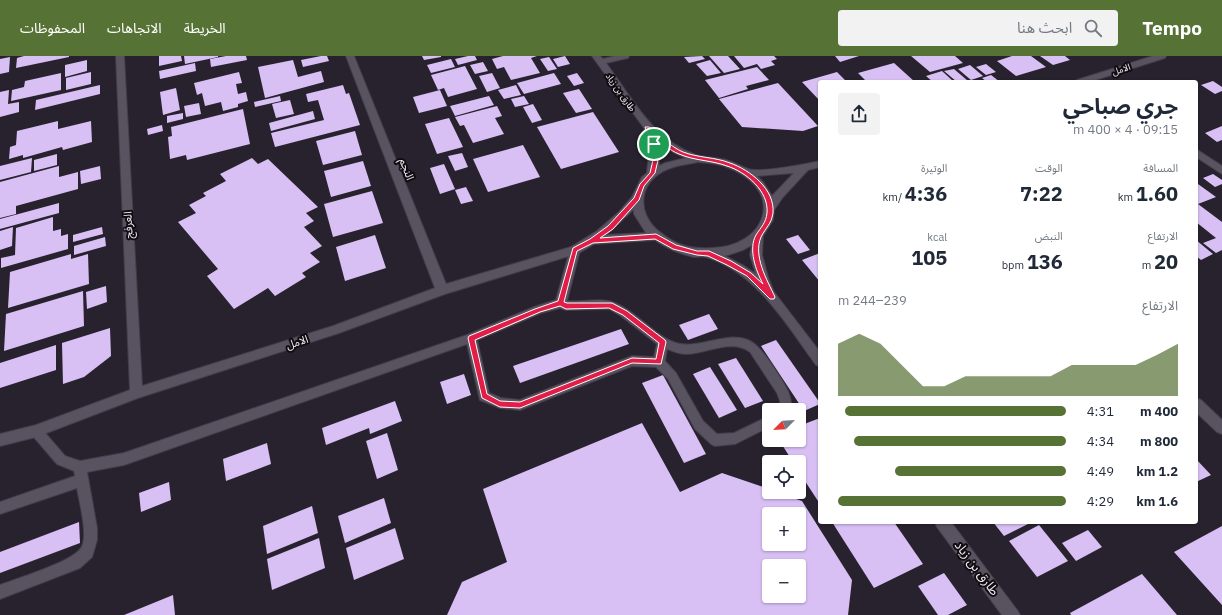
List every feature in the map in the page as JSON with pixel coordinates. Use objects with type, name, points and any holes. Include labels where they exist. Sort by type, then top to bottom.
[{"type":"street","name":"العرفج","points":[[120,56],[136,393]]},
{"type":"street","name":"النجم","points":[[350,56],[442,290]]},
{"type":"street","points":[[598,59],[625,56]]},
{"type":"street","name":"الامل","points":[[1095,80],[1162,56]]},
{"type":"street","name":"طارق بن زياد","points":[[598,59],[647,128],[654,144],[656,160],[652,173]]},
{"type":"street","name":"طارق بن زياد","points":[[647,128],[679,153],[698,159]]},
{"type":"street","points":[[1198,153],[1222,171]]},
{"type":"street","points":[[709,254],[736,249],[749,244],[758,236],[765,228],[769,219],[770,209],[766,193],[747,173],[719,161],[698,159],[673,163],[652,173],[642,185],[637,199],[637,206],[641,218],[648,230],[680,249],[709,254],[729,263],[749,275],[772,297],[818,358]]},
{"type":"street","points":[[747,173],[782,172],[804,169],[818,165]]},
{"type":"street","points":[[770,209],[779,194],[804,169]]},
{"type":"street","name":"الامل","points":[[0,440],[36,431],[136,393],[335,330],[442,290],[575,250],[610,227],[637,199]]},
{"type":"street","name":"الامل","points":[[592,240],[656,236]]},
{"type":"street","points":[[758,236],[756,254],[762,277],[772,297]]},
{"type":"street","points":[[1198,406],[1222,428]]},
{"type":"street","name":"طارق بن زياد","points":[[944,524],[1012,615]]},
{"type":"lane","points":[[561,303],[575,250]]},
{"type":"lane","points":[[0,508],[81,474],[471,338],[538,310],[561,303],[566,306],[610,305],[625,313],[663,342],[670,346],[687,350],[732,342],[745,343],[754,348],[781,390],[787,403]]},
{"type":"lane","points":[[471,338],[484,396],[500,404],[520,405],[632,361],[659,362],[672,376],[699,425],[715,440],[735,438],[762,424]]},
{"type":"lane","points":[[659,362],[663,342]]},
{"type":"lane","points":[[0,592],[75,562],[87,552],[90,540],[90,528],[81,474],[61,460],[36,431]]},
{"type":"building","points":[[24,56],[69,57],[16,68],[17,58]]},
{"type":"building","points":[[159,56],[181,56],[182,61],[159,66]]},
{"type":"building","points":[[184,56],[218,56],[218,57],[185,64]]},
{"type":"building","points":[[226,56],[246,56],[247,60],[211,67],[210,59]]},
{"type":"building","points":[[327,56],[329,61],[303,67],[301,60]]},
{"type":"building","points":[[422,56],[441,56],[441,57],[424,60]]},
{"type":"building","points":[[475,56],[477,60],[458,65],[455,59]]},
{"type":"building","points":[[503,56],[537,56],[531,58],[540,73],[511,80],[504,67],[497,69],[492,59]]},
{"type":"building","points":[[565,56],[570,64],[558,67],[553,59]]},
{"type":"building","points":[[702,56],[705,59],[689,63],[684,57]]},
{"type":"building","points":[[709,56],[728,56],[740,69],[724,73]]},
{"type":"building","points":[[734,56],[774,56],[777,59],[771,61],[775,65],[761,69],[757,64],[744,68]]},
{"type":"building","points":[[835,56],[859,56],[840,62]]},
{"type":"building","points":[[911,56],[955,56],[963,63],[930,72]]},
{"type":"building","points":[[1012,56],[1031,56],[1046,67],[1016,76],[997,61]]},
{"type":"building","points":[[1040,56],[1065,56],[1070,60],[1053,65]]},
{"type":"building","points":[[10,57],[9,72],[0,74],[0,59]]},
{"type":"building","points":[[549,57],[557,69],[548,71],[540,59]]},
{"type":"building","points":[[451,59],[455,67],[431,73],[427,65]]},
{"type":"building","points":[[87,60],[87,71],[65,77],[65,65]]},
{"type":"building","points":[[293,60],[298,77],[321,71],[324,82],[265,98],[258,67]]},
{"type":"building","points":[[710,60],[721,73],[707,76],[696,64]]},
{"type":"building","points":[[483,62],[488,71],[475,74],[470,65]]},
{"type":"building","points":[[195,63],[196,71],[160,79],[159,71]]},
{"type":"building","points":[[894,63],[913,80],[865,80],[858,73]]},
{"type":"building","points":[[986,64],[996,72],[986,75],[976,67]]},
{"type":"building","points":[[970,65],[983,76],[971,80],[958,69]]},
{"type":"building","points":[[465,66],[477,89],[448,97],[444,88],[438,90],[431,75]]},
{"type":"building","points":[[757,67],[769,80],[746,86],[748,89],[719,98],[705,80]]},
{"type":"building","points":[[954,69],[967,80],[955,80],[944,71]]},
{"type":"building","points":[[942,71],[952,80],[931,80],[926,76]]},
{"type":"building","points":[[91,72],[91,84],[66,90],[66,78]]},
{"type":"building","points":[[239,72],[242,83],[236,84],[238,94],[246,92],[248,101],[238,104],[238,107],[223,111],[221,102],[205,106],[202,93],[197,95],[194,83]]},
{"type":"building","points":[[837,72],[845,80],[818,80],[818,99],[802,82]]},
{"type":"building","points":[[61,73],[61,90],[11,101],[12,90],[24,87],[25,81]]},
{"type":"building","points":[[492,73],[500,88],[487,92],[479,76]]},
{"type":"building","points":[[554,73],[561,84],[524,94],[517,83]]},
{"type":"building","points":[[577,73],[584,83],[574,86],[567,76]]},
{"type":"building","points":[[991,75],[997,80],[984,80],[982,78]]},
{"type":"building","points":[[1213,81],[1222,87],[1222,91],[1215,94],[1201,85]]},
{"type":"building","points":[[778,83],[818,126],[803,131],[742,127],[719,99]]},
{"type":"building","points":[[100,85],[100,94],[35,110],[36,100]]},
{"type":"building","points":[[343,85],[346,94],[349,93],[360,125],[275,147],[271,133],[324,120],[318,100],[308,102],[306,94]]},
{"type":"building","points":[[516,85],[521,95],[504,99],[498,90]]},
{"type":"building","points":[[176,88],[180,110],[163,115],[160,92]]},
{"type":"building","points":[[579,89],[592,109],[576,113],[563,93]]},
{"type":"building","points":[[9,90],[8,104],[19,102],[19,112],[0,117],[0,92]]},
{"type":"building","points":[[440,90],[447,106],[419,113],[413,97]]},
{"type":"building","points":[[280,96],[281,101],[255,107],[254,102]]},
{"type":"building","points":[[489,96],[494,105],[455,116],[450,106]]},
{"type":"building","points":[[524,96],[529,104],[515,107],[511,99]]},
{"type":"building","points":[[290,100],[294,114],[276,118],[272,104]]},
{"type":"building","points":[[199,103],[201,114],[186,117],[184,106]]},
{"type":"building","points":[[533,104],[542,120],[532,123],[523,107]]},
{"type":"building","points":[[497,106],[502,116],[495,118],[504,134],[473,143],[464,125],[460,126],[455,117]]},
{"type":"building","points":[[243,109],[250,144],[187,160],[186,155],[170,159],[168,137],[172,136],[171,127]]},
{"type":"building","points":[[313,111],[315,119],[271,131],[269,123]]},
{"type":"building","points":[[593,112],[619,152],[561,169],[537,127]]},
{"type":"building","points":[[183,113],[183,119],[167,123],[167,116]]},
{"type":"building","points":[[449,118],[463,147],[437,154],[425,124]]},
{"type":"building","points":[[58,121],[58,129],[91,121],[92,142],[63,150],[62,147],[23,158],[23,155],[9,159],[10,147],[16,145],[17,131]]},
{"type":"building","points":[[162,125],[163,131],[148,135],[147,129]]},
{"type":"building","points":[[1222,126],[1222,140],[1217,142],[1205,133]]},
{"type":"building","points":[[355,131],[362,155],[323,165],[316,141]]},
{"type":"building","points":[[523,145],[540,177],[488,192],[473,159]]},
{"type":"building","points":[[462,153],[468,167],[455,171],[448,156]]},
{"type":"building","points":[[57,154],[57,165],[34,171],[34,160]]},
{"type":"building","points":[[32,158],[31,172],[0,180],[0,166]]},
{"type":"building","points":[[252,158],[258,164],[268,159],[318,207],[306,213],[314,221],[304,227],[322,246],[310,253],[320,262],[302,273],[306,277],[275,296],[268,288],[234,309],[207,276],[218,269],[178,222],[196,213],[189,205],[206,196],[203,193],[226,181],[220,174]]},
{"type":"building","points":[[363,161],[371,186],[331,197],[324,171]]},
{"type":"building","points":[[444,164],[455,189],[440,194],[430,168]]},
{"type":"building","points":[[59,166],[59,177],[78,172],[78,189],[16,206],[16,214],[0,218],[0,182]]},
{"type":"building","points":[[100,166],[101,179],[81,184],[80,171]]},
{"type":"building","points":[[1213,174],[1222,180],[1222,184],[1215,187],[1203,178]]},
{"type":"building","points":[[1198,184],[1216,197],[1198,204]]},
{"type":"building","points":[[466,187],[473,201],[461,204],[455,190]]},
{"type":"building","points":[[372,191],[383,223],[333,237],[324,204]]},
{"type":"building","points":[[59,203],[59,213],[0,229],[0,219]]},
{"type":"building","points":[[1198,204],[1222,222],[1222,250],[1216,253],[1203,243],[1216,238],[1198,224]]},
{"type":"building","points":[[53,217],[53,231],[61,229],[61,236],[68,234],[68,249],[1,268],[1,258],[15,255],[16,228]]},
{"type":"building","points":[[13,227],[12,246],[0,250],[0,231]]},
{"type":"building","points":[[102,227],[103,234],[73,242],[73,235]]},
{"type":"building","points":[[375,235],[386,268],[345,281],[336,247]]},
{"type":"building","points":[[798,235],[810,250],[798,254],[786,239]]},
{"type":"building","points":[[105,237],[106,246],[74,255],[74,246]]},
{"type":"building","points":[[1198,242],[1213,254],[1201,260],[1198,258]]},
{"type":"building","points":[[71,254],[71,259],[88,254],[89,284],[8,308],[10,272]]},
{"type":"building","points":[[818,254],[818,280],[802,260]]},
{"type":"building","points":[[106,286],[107,302],[87,309],[86,292]]},
{"type":"building","points":[[83,291],[84,326],[4,351],[6,314]]},
{"type":"building","points":[[709,314],[718,329],[688,340],[679,325]]},
{"type":"building","points":[[110,328],[111,356],[84,377],[63,384],[62,343]]},
{"type":"building","points":[[621,329],[629,344],[520,383],[513,366]]},
{"type":"building","points":[[776,340],[818,400],[818,405],[806,410],[806,403],[799,403],[761,346]]},
{"type":"building","points":[[56,345],[56,370],[0,388],[0,363]]},
{"type":"building","points":[[736,358],[763,401],[745,408],[718,364]]},
{"type":"building","points":[[710,367],[737,410],[719,418],[693,374]]},
{"type":"building","points":[[464,374],[471,395],[447,404],[440,382]]},
{"type":"building","points":[[663,375],[706,454],[684,463],[642,383]]},
{"type":"building","points":[[395,401],[402,421],[370,434],[369,428],[326,445],[322,428]]},
{"type":"building","points":[[818,419],[818,501],[806,483],[806,455],[789,455],[783,447],[806,447],[806,423]]},
{"type":"building","points":[[642,423],[680,492],[722,473],[762,487],[762,499],[796,499],[802,501],[806,507],[762,507],[762,551],[806,551],[806,507],[852,580],[848,615],[447,615],[462,582],[507,562],[483,489]]},
{"type":"building","points":[[387,433],[398,470],[377,479],[366,441]]},
{"type":"building","points":[[267,443],[271,464],[226,481],[223,459]]},
{"type":"building","points":[[1198,461],[1211,475],[1198,481]]},
{"type":"building","points":[[169,482],[171,500],[141,512],[139,493]]},
{"type":"building","points":[[384,498],[391,523],[345,543],[338,516]]},
{"type":"building","points":[[312,506],[318,533],[267,554],[263,526]]},
{"type":"building","points":[[79,522],[80,543],[0,573],[0,552]]},
{"type":"building","points":[[833,524],[895,524],[923,564],[874,588]]},
{"type":"building","points":[[995,524],[1028,524],[1004,536]]},
{"type":"building","points":[[1039,525],[1068,561],[1037,577],[1009,541]]},
{"type":"building","points":[[1222,526],[1222,605],[1174,552]]},
{"type":"building","points":[[395,528],[404,559],[354,580],[346,548]]},
{"type":"building","points":[[1088,530],[1102,547],[1076,561],[1062,543]]},
{"type":"building","points":[[319,538],[325,568],[272,590],[267,559]]},
{"type":"building","points":[[944,573],[967,605],[948,615],[938,615],[918,586]]},
{"type":"building","points":[[1142,574],[1177,615],[1071,615],[1070,613]]},
{"type":"building","points":[[173,595],[175,615],[124,615]]},
{"type":"route","points":[[654,144],[647,128],[679,153],[698,159],[719,161],[729,164],[747,173],[761,186],[766,193],[770,209],[769,219],[765,228],[758,236],[756,254],[762,277],[772,297],[749,275],[729,263],[709,254],[686,251],[675,247],[656,236],[592,240],[575,250],[564,286],[561,303],[566,306],[610,305],[625,313],[663,342],[659,362],[632,361],[520,405],[500,404],[484,396],[471,338],[538,310],[561,303],[564,286],[575,250],[610,227],[637,199],[638,192],[642,185],[652,173],[656,160],[654,144]]}]
